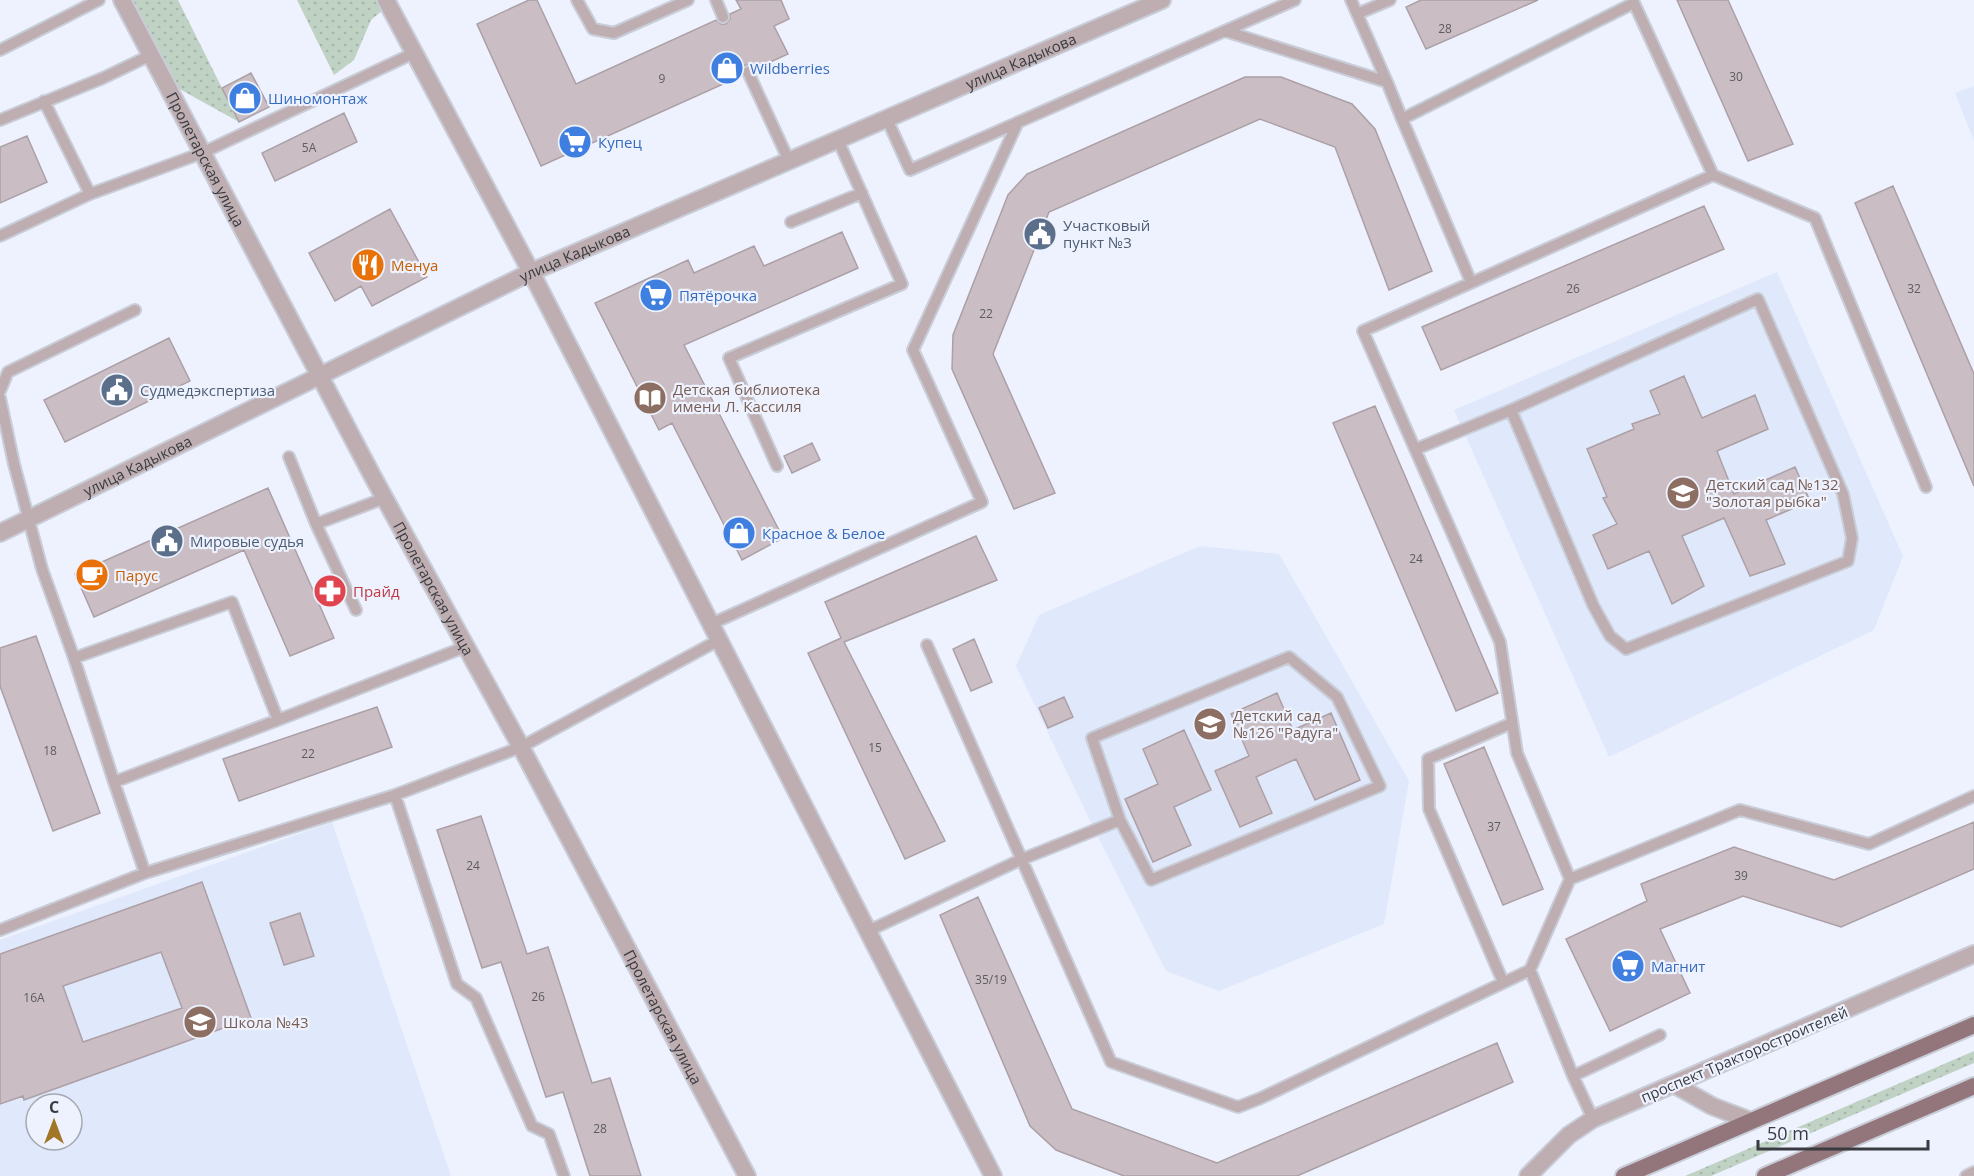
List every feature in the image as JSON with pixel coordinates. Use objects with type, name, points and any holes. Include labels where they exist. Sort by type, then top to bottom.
[{"type":"main road","points":[[1624,1176],[1974,1024]]},
{"type":"main road","points":[[1765,1176],[1974,1086]]},
{"type":"street","name":"Пролетарская улица","points":[[122,0],[319,375],[521,747],[747,1176]]},
{"type":"street","name":"улица Кадыкова","points":[[0,533],[531,272],[1162,0]]},
{"type":"street","points":[[391,2],[414,52],[531,272],[993,1176]]},
{"type":"street","name":"проспект Тракторостроителей","points":[[1528,1176],[1569,1135],[1593,1119],[1974,954]]},
{"type":"street","points":[[1675,1085],[1712,1106],[1751,1121]]},
{"type":"lane","points":[[0,50],[99,0]]},
{"type":"lane","points":[[577,0],[592,29],[614,33],[688,0]]},
{"type":"lane","points":[[716,0],[723,17]]},
{"type":"lane","points":[[887,119],[910,170],[1295,0]]},
{"type":"lane","points":[[1351,0],[1471,282]]},
{"type":"lane","points":[[1357,14],[1390,0]]},
{"type":"lane","points":[[1402,119],[1635,1],[1713,175],[1815,218],[1926,487]]},
{"type":"lane","points":[[1225,31],[1387,82]]},
{"type":"lane","points":[[0,236],[90,194],[202,153],[414,52]]},
{"type":"lane","points":[[0,120],[103,78],[151,55]]},
{"type":"lane","points":[[748,72],[789,161]]},
{"type":"lane","points":[[44,101],[90,194]]},
{"type":"lane","points":[[711,624],[982,502],[913,350],[1018,122]]},
{"type":"lane","points":[[777,466],[729,358],[902,284],[838,140]]},
{"type":"lane","points":[[1570,879],[1517,753],[1500,642],[1363,331],[1713,175]]},
{"type":"lane","points":[[791,222],[861,193]]},
{"type":"lane","points":[[1416,449],[1510,410],[1758,299],[1843,494],[1852,538],[1848,561],[1626,649],[1610,636],[1593,605],[1510,410]]},
{"type":"lane","points":[[0,391],[8,372],[135,310]]},
{"type":"lane","points":[[0,398],[14,464],[42,569],[146,873]]},
{"type":"lane","points":[[289,457],[316,524],[356,610]]},
{"type":"lane","points":[[316,524],[385,498]]},
{"type":"lane","points":[[74,658],[232,602],[278,720]]},
{"type":"lane","points":[[0,930],[146,873],[395,795],[521,747],[719,640]]},
{"type":"lane","points":[[927,645],[1111,1062],[1238,1107],[1530,970],[1570,879],[1740,810],[1869,844],[1974,796]]},
{"type":"lane","points":[[114,782],[465,647]]},
{"type":"lane","points":[[1289,657],[1337,697],[1380,786],[1151,880],[1120,820],[1092,738],[1289,657]]},
{"type":"lane","points":[[1503,982],[1429,809],[1428,759],[1512,723]]},
{"type":"lane","points":[[395,795],[457,984],[476,999],[532,1126],[549,1134],[564,1176]]},
{"type":"lane","points":[[868,931],[1020,860],[1120,820]]},
{"type":"lane","points":[[1530,970],[1593,1119]]},
{"type":"lane","points":[[1573,1076],[1660,1035]]},
{"type":"lane","points":[[1966,1176],[1974,1172]]},
{"type":"shaded area","points":[[1974,86],[1974,141],[1955,93]]},
{"type":"shaded area","name":"Детский сад №132 \"Золотая рыбка\"","points":[[1777,272],[1903,556],[1874,630],[1609,757],[1454,410]]},
{"type":"shaded area","name":"Детский сад №126 \"Радуга\"","points":[[1200,546],[1279,554],[1409,781],[1384,924],[1219,991],[1166,971],[1095,831],[1016,666],[1039,615]]},
{"type":"shaded area","name":"Школа №43","points":[[332,822],[451,1176],[0,1176],[0,940]]},
{"type":"green space","points":[[122,0],[178,0],[239,122],[165,81]]},
{"type":"green space","points":[[297,0],[386,0],[389,5],[371,20],[354,60],[334,75]]},
{"type":"green space","points":[[1974,1051],[1974,1063],[1711,1176],[1685,1176]]},
{"type":"building","points":[[529,0],[537,0],[576,84],[716,20],[721,24],[726,24],[730,19],[730,14],[741,9],[736,0],[781,0],[789,19],[774,26],[788,54],[755,69],[745,65],[741,76],[541,166],[477,24]]},
{"type":"building","points":[[1421,0],[1538,0],[1426,49],[1406,7]]},
{"type":"building","points":[[1677,0],[1728,0],[1793,144],[1748,161]]},
{"type":"building","name":"Шиномонтаж","points":[[251,73],[269,107],[239,122],[222,88]]},
{"type":"building","points":[[1245,77],[1281,77],[1352,104],[1375,129],[1432,271],[1389,290],[1335,147],[1260,119],[1049,212],[993,354],[1055,493],[1014,509],[952,369],[953,335],[1008,195],[1027,174]]},
{"type":"building","points":[[344,113],[357,142],[275,181],[262,153]]},
{"type":"building","points":[[27,136],[47,182],[0,203],[0,147]]},
{"type":"building","points":[[1893,186],[1974,374],[1974,486],[1855,203]]},
{"type":"building","points":[[1704,206],[1724,249],[1441,370],[1422,327]]},
{"type":"building","name":"Менуа","points":[[390,209],[427,277],[372,306],[361,286],[335,301],[309,253]]},
{"type":"building","points":[[842,232],[858,268],[684,345],[783,538],[742,560],[672,423],[659,430],[595,303],[688,260],[694,273],[754,246],[764,266]]},
{"type":"building","name":"Судмедэкспертиза","points":[[169,338],[190,381],[65,442],[44,400]]},
{"type":"building","points":[[1684,376],[1702,418],[1755,395],[1768,429],[1717,451],[1734,494],[1795,467],[1810,501],[1766,520],[1785,564],[1750,576],[1724,518],[1682,536],[1704,586],[1672,604],[1649,551],[1608,569],[1593,535],[1617,524],[1603,498],[1607,497],[1587,449],[1634,429],[1632,424],[1660,414],[1650,391]]},
{"type":"building","points":[[1375,406],[1498,693],[1456,711],[1333,423]]},
{"type":"building","points":[[812,443],[820,460],[792,473],[784,456]]},
{"type":"building","points":[[268,488],[334,638],[290,656],[244,550],[94,617],[75,574]]},
{"type":"building","points":[[976,536],[997,580],[844,642],[945,841],[905,859],[808,653],[841,638],[825,602]]},
{"type":"building","points":[[36,636],[100,813],[53,831],[0,686],[0,648]]},
{"type":"building","points":[[974,639],[992,682],[971,691],[953,649]]},
{"type":"building","points":[[1277,693],[1293,730],[1331,713],[1360,780],[1315,800],[1296,759],[1256,777],[1272,813],[1240,827],[1215,771],[1249,756],[1231,714]]},
{"type":"building","points":[[1064,697],[1073,717],[1048,728],[1039,708]]},
{"type":"building","points":[[377,707],[392,747],[239,801],[223,759]]},
{"type":"building","points":[[1184,730],[1211,790],[1174,807],[1191,845],[1153,862],[1125,799],[1158,784],[1143,749]]},
{"type":"building","points":[[1484,747],[1543,889],[1503,905],[1444,764]]},
{"type":"building","points":[[481,816],[527,954],[548,947],[592,1083],[610,1078],[641,1176],[590,1176],[563,1092],[546,1097],[501,962],[482,968],[437,830]]},
{"type":"building","points":[[1974,822],[1974,869],[1841,927],[1743,896],[1660,929],[1690,993],[1610,1031],[1566,939],[1647,901],[1641,884],[1734,847],[1834,880]]},
{"type":"building","points":[[202,882],[251,1018],[46,1092],[24,1092],[24,1100],[23,1096],[0,1104],[0,954]],"holes":[[[161,952],[182,1008],[83,1042],[63,986]]]},
{"type":"building","points":[[978,897],[1072,1109],[1217,1163],[1497,1043],[1513,1082],[1297,1176],[1124,1176],[1056,1150],[1030,1126],[940,915]]},
{"type":"building","points":[[300,913],[314,956],[284,965],[270,923]]},
{"type":"place","name":"Wildberries","points":[[727,68]]},
{"type":"place","name":"Шиномонтаж","points":[[245,98]]},
{"type":"place","name":"Купец","points":[[575,142]]},
{"type":"place","name":"Участковый пункт №3","points":[[1040,234]]},
{"type":"place","name":"Менуа","points":[[368,265]]},
{"type":"place","name":"Пятёрочка","points":[[656,295]]},
{"type":"place","name":"Судмедэкспертиза","points":[[117,390]]},
{"type":"place","name":"Детская библиотека имени Л. Кассиля","points":[[650,398]]},
{"type":"place","name":"Детский сад №132 \"Золотая рыбка\"","points":[[1683,493]]},
{"type":"place","name":"Красное & Белое","points":[[739,533]]},
{"type":"place","name":"Мировые судья","points":[[167,541]]},
{"type":"place","name":"Парус","points":[[92,575]]},
{"type":"place","name":"Прайд","points":[[330,591]]},
{"type":"place","name":"Детский сад №126 \"Радуга\"","points":[[1210,724]]},
{"type":"place","name":"Магнит","points":[[1628,966]]},
{"type":"place","name":"Школа №43","points":[[200,1022]]}]
